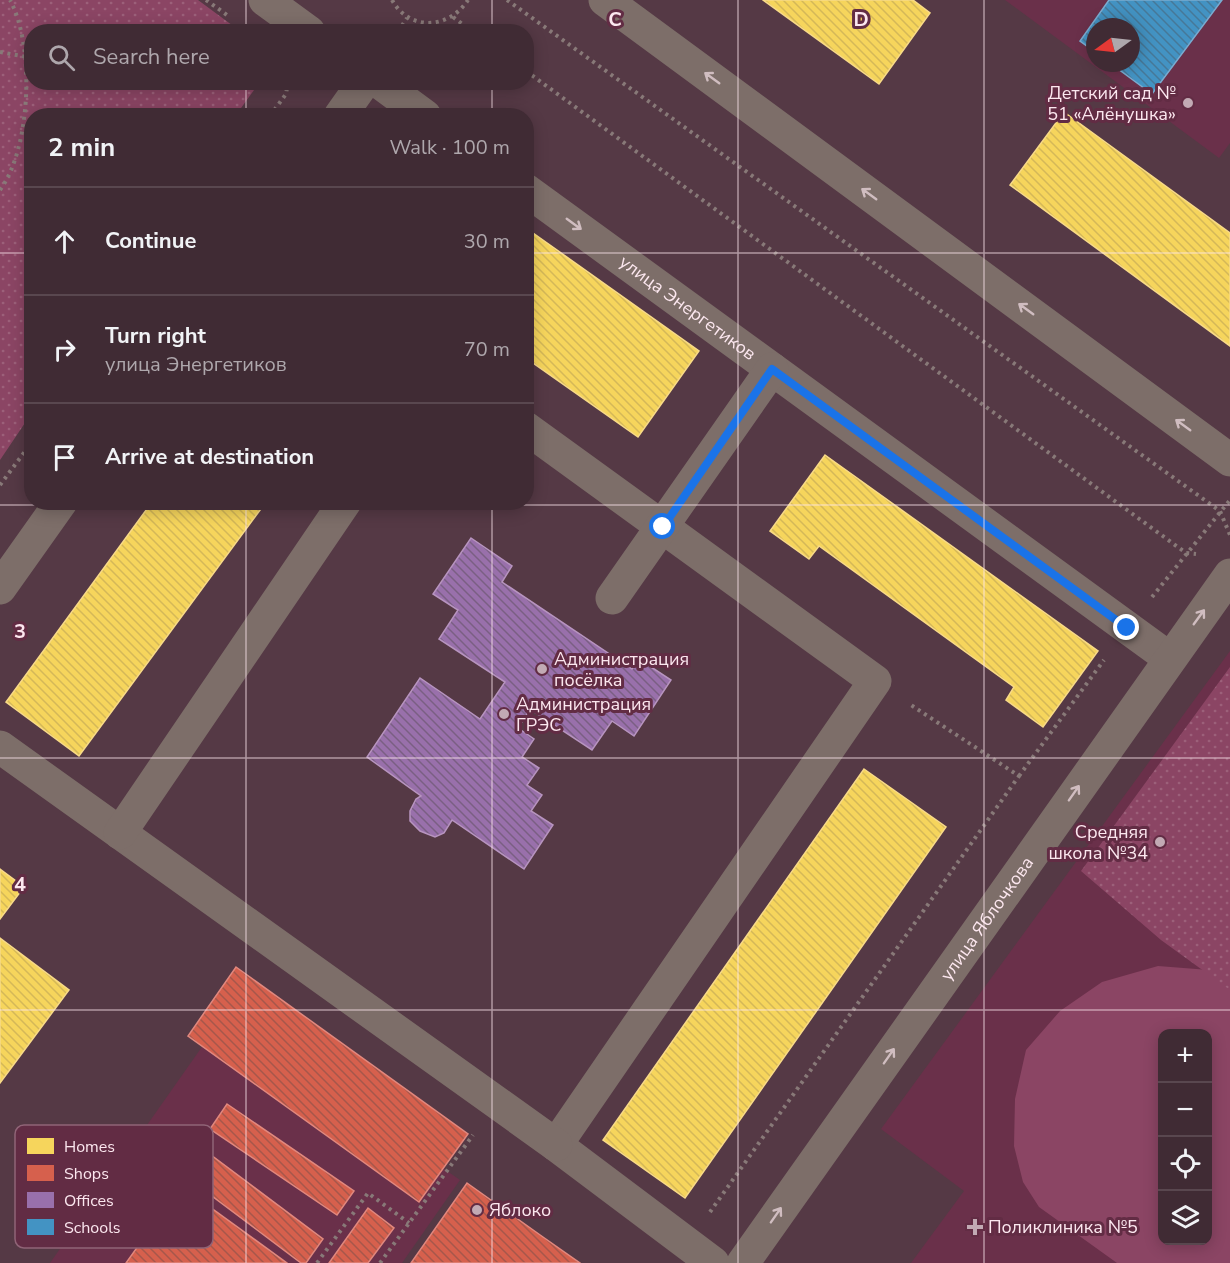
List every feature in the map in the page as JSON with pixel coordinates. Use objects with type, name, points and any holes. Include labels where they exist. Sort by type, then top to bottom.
[{"type":"street","points":[[265,0],[298,24]]},
{"type":"street","points":[[605,0],[1230,460]]},
{"type":"street","points":[[346,108],[358,90]]},
{"type":"street","points":[[390,90],[413,108]]},
{"type":"street","name":"улица Энергетиков","points":[[534,196],[1169,658]]},
{"type":"street","points":[[612,598],[772,369]]},
{"type":"street","points":[[534,434],[875,681],[556,1145]]},
{"type":"street","points":[[0,588],[56,510]]},
{"type":"street","points":[[120,832],[340,510]]},
{"type":"street","name":"улица Яблочкова","points":[[743,1263],[1169,658],[1230,575]]},
{"type":"street","points":[[0,747],[556,1145],[701,1253]]},
{"type":"path","points":[[10,0],[24,43]]},
{"type":"path","points":[[392,0],[406,18],[420,23],[434,24],[453,17],[468,0]]},
{"type":"path","points":[[507,0],[1220,511],[1230,535]]},
{"type":"path","points":[[453,17],[462,24]]},
{"type":"path","points":[[403,24],[406,18]]},
{"type":"path","points":[[0,52],[24,57]]},
{"type":"path","points":[[534,76],[1186,553],[1197,554]]},
{"type":"path","points":[[26,108],[27,90]]},
{"type":"path","points":[[276,108],[287,90]]},
{"type":"path","points":[[0,190],[8,178],[24,120]]},
{"type":"path","points":[[0,485],[24,453]]},
{"type":"path","points":[[701,1253],[1019,776],[875,681]]},
{"type":"path","points":[[380,1263],[479,1126]]},
{"type":"path","points":[[317,1263],[368,1193],[409,1223]]},
{"type":"shaded area","points":[[0,0],[198,0],[231,24],[24,24],[24,90],[254,90],[241,108],[24,108],[24,424],[0,460]]},
{"type":"shaded area","name":"Детский сад № 51 «Алёнушка»","points":[[1005,0],[1230,0],[1230,143],[1219,158],[1103,72],[1140,72],[1140,18],[1086,18],[1086,60]]},
{"type":"shaded area","name":"Средняя школа №34","points":[[1230,651],[1230,1263],[911,1263],[964,1191],[881,1129]]},
{"type":"shaded area","points":[[1230,667],[1230,990],[1161,940],[1081,871]]},
{"type":"shaded area","points":[[1158,966],[1209,970],[1230,985],[1230,1263],[1117,1263],[1039,1207],[1023,1182],[1014,1146],[1015,1099],[1026,1050],[1060,1011],[1102,982]]},
{"type":"shaded area","points":[[204,1044],[387,1129],[460,1180],[402,1263],[50,1263],[61,1248],[213,1248],[213,1125],[147,1125]]},
{"type":"building: Homes","points":[[763,0],[913,0],[930,13],[879,84]]},
{"type":"building: Homes","points":[[1064,112],[1230,233],[1230,346],[1010,185]]},
{"type":"building: Homes","points":[[534,234],[699,351],[638,437],[534,364]]},
{"type":"building: Homes","points":[[825,455],[1098,651],[1043,727],[1006,700],[1014,687],[819,546],[809,559],[770,531]]},
{"type":"building: Homes","points":[[146,510],[260,510],[79,756],[6,702]]},
{"type":"building: Homes","points":[[864,769],[946,827],[685,1198],[603,1140]]},
{"type":"building: Homes","points":[[0,869],[24,887],[0,919]]},
{"type":"building: Homes","points":[[0,938],[69,990],[0,1083]]},
{"type":"building: Shops","points":[[236,967],[468,1134],[419,1202],[188,1036]]},
{"type":"building: Shops","points":[[227,1104],[354,1191],[337,1215],[213,1131],[213,1125]]},
{"type":"building: Shops","points":[[213,1156],[323,1239],[306,1263],[301,1263],[213,1197]]},
{"type":"building: Shops","name":"Яблоко","points":[[467,1183],[543,1237],[580,1263],[411,1263]]},
{"type":"building: Shops","points":[[368,1208],[394,1228],[368,1263],[329,1263]]},
{"type":"building: Shops","points":[[213,1209],[287,1263],[126,1263],[137,1248],[213,1248]]},
{"type":"building: Offices","points":[[471,538],[512,566],[502,582],[632,669],[639,659],[671,680],[634,736],[612,721],[592,750],[530,709],[518,728],[534,739],[522,757],[539,768],[527,785],[542,795],[531,811],[553,825],[524,869],[452,820],[444,833],[435,837],[420,831],[410,821],[410,811],[416,799],[421,796],[367,757],[420,678],[480,719],[505,682],[439,639],[458,610],[433,594]]},
{"type":"building: Schools","points":[[1109,0],[1222,0],[1152,94],[1122,72],[1140,72],[1140,18],[1096,18]]},
{"type":"building: Schools","points":[[1086,33],[1086,45],[1080,41]]},
{"type":"place","name":"Детский сад № 51 «Алёнушка»","points":[[1188,103]]},
{"type":"place","name":"Администрация посёлка","points":[[542,669]]},
{"type":"place","name":"Администрация ГРЭС","points":[[504,714]]},
{"type":"place","name":"Средняя школа №34","points":[[1160,842]]},
{"type":"place","name":"Яблоко","points":[[477,1210]]},
{"type":"place","name":"Поликлиника №5","points":[[975,1227]]},
{"type":"route","points":[[663,527],[772,369],[1127,628]]}]
